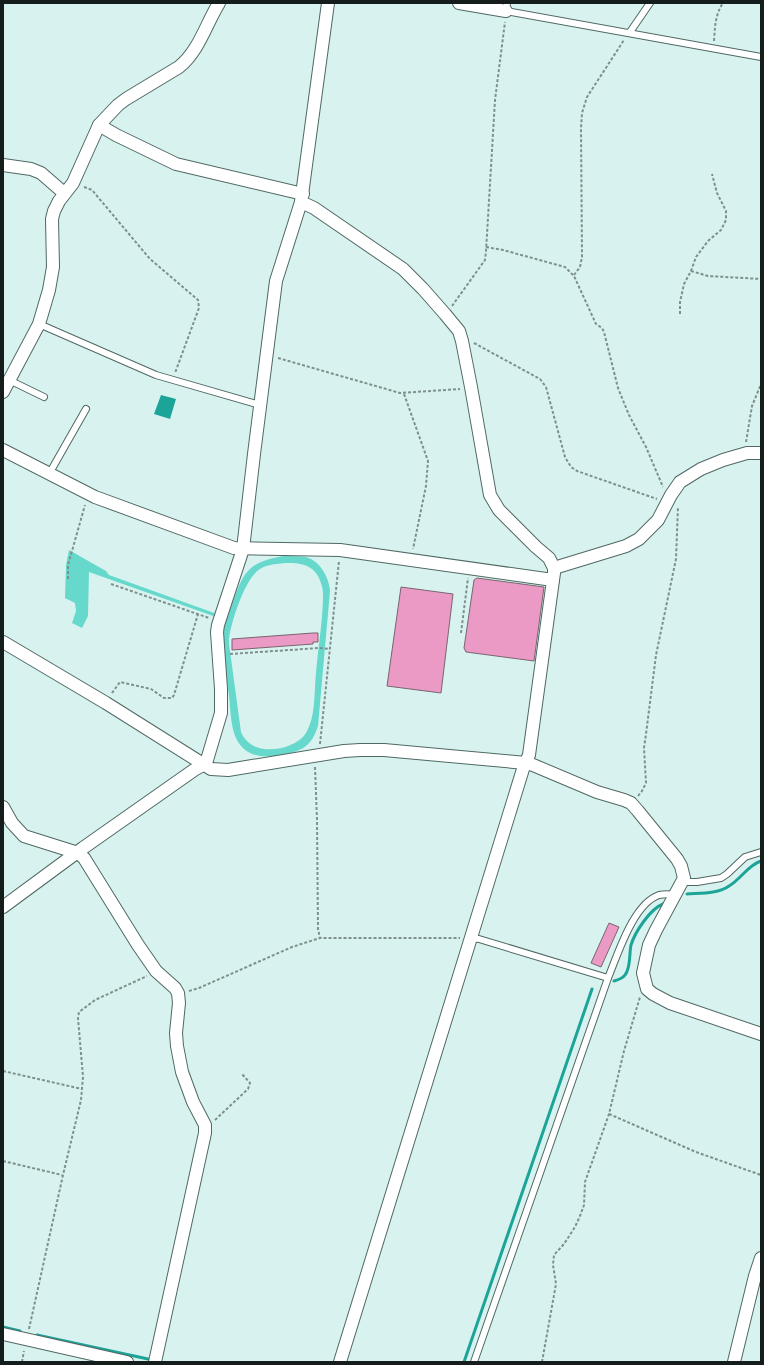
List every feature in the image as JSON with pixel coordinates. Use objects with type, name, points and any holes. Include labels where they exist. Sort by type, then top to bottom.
[{"type":"street","points":[[3,392],[39,324],[49,290],[53,267],[52,220],[54,211],[64,193],[73,183],[99,125],[118,105],[126,99],[179,67],[186,61],[200,39],[219,3]]},
{"type":"street","points":[[3,906],[203,765],[210,754],[221,713],[222,689],[217,632],[219,621],[243,549],[276,281],[302,198],[328,3]]},
{"type":"street","points":[[459,3],[506,7]]},
{"type":"street","points":[[99,125],[116,135],[176,164],[302,198],[314,208],[403,269],[446,314],[459,331],[471,387],[490,495],[494,504],[531,543],[549,558],[554,568],[529,755],[340,1362]]},
{"type":"street","points":[[3,165],[31,169],[41,173],[64,193]]},
{"type":"street","points":[[3,450],[88,494],[234,548],[340,550],[553,580]]},
{"type":"street","points":[[554,568],[626,546],[639,539],[658,520],[680,482],[690,475],[723,460],[747,453],[761,454]]},
{"type":"street","points":[[3,642],[106,703],[211,769],[228,770],[344,751],[374,750],[526,763],[598,792],[624,800],[638,811],[677,859],[683,873],[683,882],[649,945],[643,973],[646,989],[670,1003],[761,1034]]},
{"type":"street","points":[[3,807],[12,823],[24,836],[78,853],[84,858],[123,922],[156,971],[172,985],[178,993],[179,1003],[176,1046],[182,1072],[193,1102],[201,1116],[205,1133],[155,1362]]},
{"type":"street","points":[[734,1362],[755,1276],[761,1258]]},
{"type":"street","points":[[3,1334],[127,1362]]},
{"type":"lane","points":[[630,32],[650,3]]},
{"type":"lane","points":[[506,7],[761,57]]},
{"type":"lane","points":[[39,324],[156,375],[260,405]]},
{"type":"lane","points":[[9,380],[44,397]]},
{"type":"lane","points":[[48,474],[86,409]]},
{"type":"lane","points":[[683,882],[697,882],[721,878],[745,857],[761,852]]},
{"type":"lane","points":[[474,1362],[608,978],[630,926],[641,909],[647,903],[658,896],[667,894],[675,895]]},
{"type":"lane","points":[[471,938],[479,939],[608,978]]},
{"type":"path","points":[[714,48],[715,22],[718,10],[724,3]]},
{"type":"path","points":[[446,314],[485,260],[495,100],[506,7]]},
{"type":"path","points":[[574,276],[580,267],[582,257],[582,112],[587,97],[630,32]]},
{"type":"path","points":[[680,314],[680,302],[684,284],[696,257],[708,241],[721,230],[726,220],[726,211],[717,193],[712,174]]},
{"type":"path","points":[[73,183],[92,190],[150,259],[198,300],[199,308],[172,380]]},
{"type":"path","points":[[486,247],[503,250],[565,267],[574,276],[596,324],[602,328],[604,332],[618,388],[669,500]]},
{"type":"path","points":[[691,271],[708,276],[761,279]]},
{"type":"path","points":[[462,341],[475,343],[540,379],[546,387],[565,457],[571,467],[577,471],[659,499],[676,501],[678,507],[676,559],[656,655],[644,748],[646,783],[642,791],[631,804]]},
{"type":"path","points":[[266,356],[404,393],[471,387]]},
{"type":"path","points":[[747,453],[746,446],[752,406],[761,384]]},
{"type":"path","points":[[404,393],[428,461],[426,486],[411,560]]},
{"type":"path","points":[[68,579],[70,558],[88,494]]},
{"type":"path","points":[[320,938],[318,929],[317,820],[314,765],[316,755],[320,748],[340,550]]},
{"type":"path","points":[[460,633],[469,569]]},
{"type":"path","points":[[111,584],[219,621]]},
{"type":"path","points":[[106,703],[120,682],[151,689],[164,698],[172,698],[198,614]]},
{"type":"path","points":[[230,654],[319,648],[330,649]]},
{"type":"path","points":[[178,993],[199,988],[292,947],[320,938],[471,938]]},
{"type":"path","points":[[27,1339],[81,1100],[82,1067],[78,1018],[79,1012],[95,1000],[156,971]]},
{"type":"path","points":[[542,1362],[556,1284],[553,1265],[554,1255],[568,1238],[580,1216],[584,1204],[585,1182],[609,1114],[624,1051],[640,996],[646,989]]},
{"type":"path","points":[[3,1071],[82,1089]]},
{"type":"path","points":[[205,1129],[248,1089],[250,1083],[242,1074]]},
{"type":"path","points":[[609,1114],[696,1152],[761,1175]]},
{"type":"path","points":[[3,1161],[63,1175]]},
{"type":"shaded area","points":[[161,395],[176,399],[170,419],[154,414]]},
{"type":"shaded area","points":[[69,550],[106,571],[109,575],[217,614],[216,617],[89,572],[88,616],[82,628],[72,623],[76,611],[75,603],[65,598],[66,565]]},
{"type":"shaded area","points":[[286,556],[306,557],[311,559],[316,562],[326,575],[330,591],[318,726],[316,732],[310,742],[303,748],[281,755],[258,756],[247,752],[243,748],[233,730],[222,639],[225,624],[242,579],[247,572],[260,562]],"holes":[[[286,563],[300,564],[312,569],[318,576],[323,590],[313,712],[312,719],[306,733],[302,738],[283,748],[262,749],[249,743],[241,732],[229,639],[240,601],[249,581],[254,574],[266,566]]]},
{"type":"building","points":[[477,578],[544,587],[534,661],[466,652],[464,648],[474,580]]},
{"type":"building","points":[[401,587],[453,594],[441,693],[387,686]]},
{"type":"building","points":[[318,633],[318,642],[313,642],[313,644],[232,650],[232,639]]},
{"type":"building","points":[[609,923],[619,927],[601,967],[591,963]]},
{"type":"waterway","points":[[687,894],[709,893],[725,889],[752,866],[761,861]]},
{"type":"waterway","points":[[614,981],[623,977],[627,972],[631,945],[639,928],[648,916],[663,904]]},
{"type":"waterway","points":[[464,1362],[592,989]]},
{"type":"waterway","points":[[3,1327],[20,1331]]},
{"type":"waterway","points":[[37,1335],[148,1359]]}]
